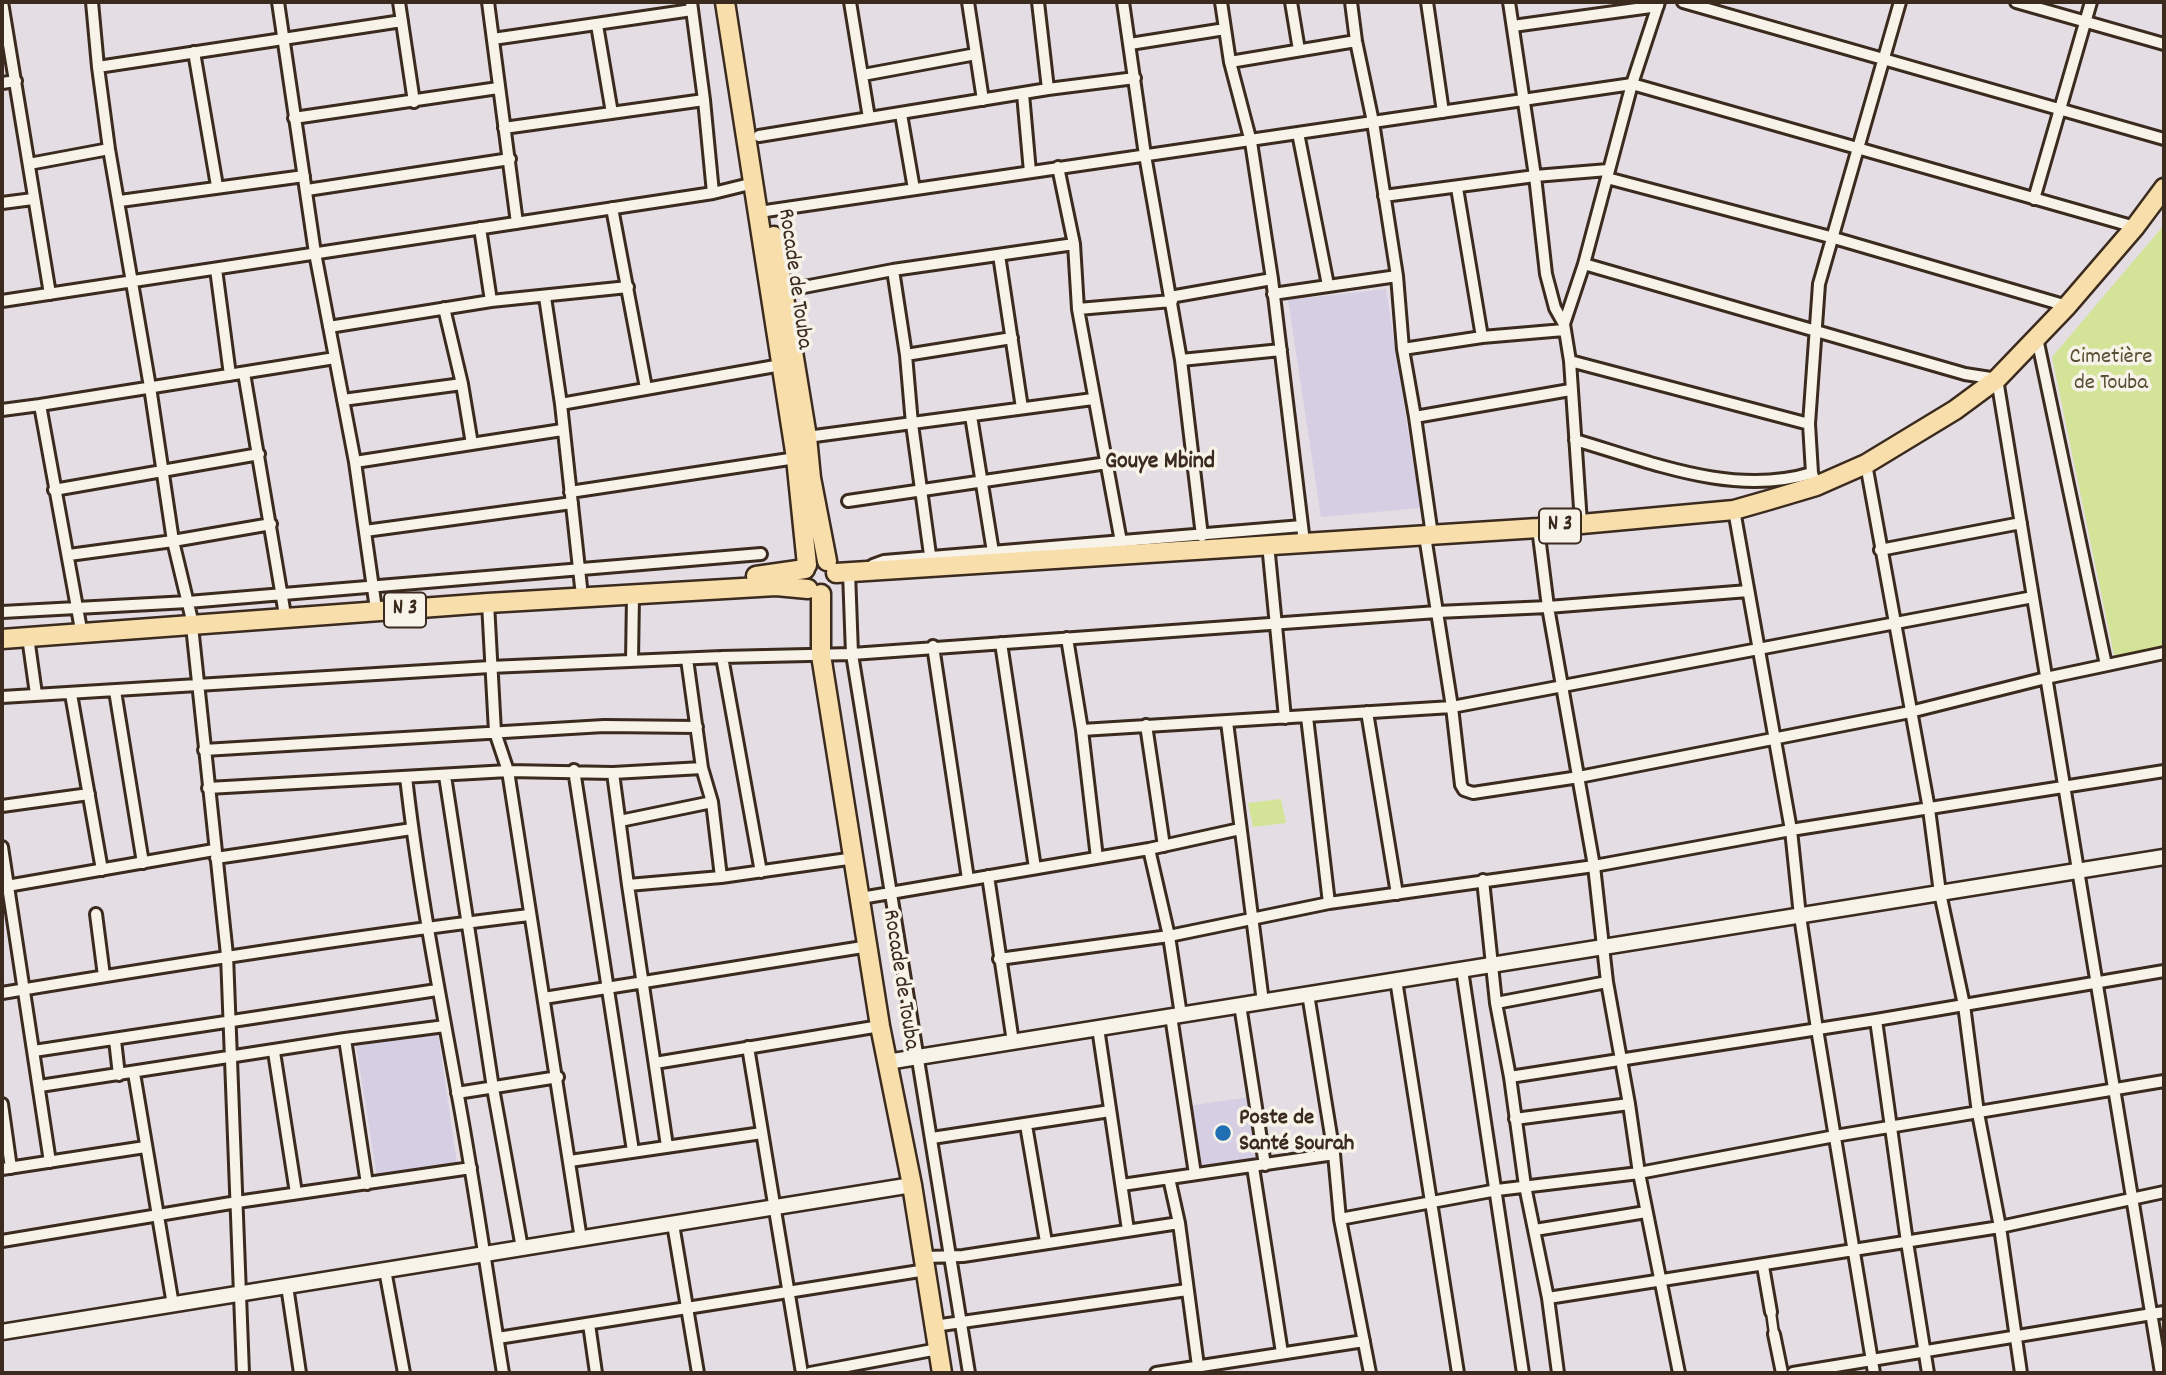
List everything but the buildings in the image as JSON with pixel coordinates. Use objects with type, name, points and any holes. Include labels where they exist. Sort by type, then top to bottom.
[{"type":"main road","name":"Rocade de Touba","points":[[725,2],[754,183],[765,211],[783,291],[807,437],[811,478],[844,569]]},
{"type":"main road","name":"Rocade de Touba","points":[[737,2],[759,136],[781,365],[796,458],[806,567],[804,579],[815,591],[821,655],[880,1026],[912,1185],[942,1373]]},
{"type":"main road","name":"N 3","points":[[844,569],[1122,548],[1268,544],[1303,534],[1429,535],[1538,528],[1734,510],[1814,479],[1866,464],[1955,410],[1997,379],[2067,306],[2135,227],[2164,188]]},
{"type":"main road","points":[[806,567],[818,559],[844,569],[833,587],[815,591]]},
{"type":"main road","name":"N 3","points":[[2,639],[283,602],[374,593],[581,578],[775,575],[806,567]]},
{"type":"main road","name":"N 3","points":[[2,628],[79,616],[190,615],[488,603],[776,586],[815,591]]},
{"type":"street","points":[[2,2],[50,294]]},
{"type":"street","points":[[92,2],[109,149],[120,201],[173,541],[190,615],[198,684],[227,955],[243,1373]]},
{"type":"street","points":[[278,2],[315,253],[355,462],[374,593]]},
{"type":"street","points":[[399,2],[414,102]]},
{"type":"street","points":[[488,2],[517,223]]},
{"type":"street","points":[[850,2],[869,118]]},
{"type":"street","points":[[968,2],[984,100]]},
{"type":"street","points":[[1038,2],[1048,89]]},
{"type":"street","points":[[1123,2],[1145,155],[1181,360],[1202,536]]},
{"type":"street","points":[[893,270],[931,563],[993,552],[1122,548],[1202,536],[1303,534],[1272,279],[1251,142],[1230,62],[1221,2]]},
{"type":"street","points":[[1291,2],[1299,50]]},
{"type":"street","points":[[1351,2],[1397,276],[1403,349],[1415,417],[1437,612],[1461,785],[1467,792],[1578,777],[1910,712],[2046,678],[2164,653]]},
{"type":"street","points":[[1427,2],[1443,112]]},
{"type":"street","points":[[1509,2],[1535,176],[1546,274],[1555,308],[1564,327],[1570,361],[1581,523]]},
{"type":"street","points":[[1683,2],[2164,139]]},
{"type":"street","points":[[1575,440],[1701,477],[1814,479],[1809,424],[1819,285],[1900,2]]},
{"type":"street","points":[[2016,2],[2164,44]]},
{"type":"street","points":[[2034,199],[2091,2]]},
{"type":"street","points":[[1513,26],[1612,7],[1658,4],[1632,85],[1584,264],[1564,327]]},
{"type":"street","points":[[493,39],[597,25],[692,6],[713,193]]},
{"type":"street","points":[[98,67],[402,21]]},
{"type":"street","points":[[597,25],[612,113]]},
{"type":"street","points":[[1130,44],[1225,29]]},
{"type":"street","points":[[1230,62],[1356,41]]},
{"type":"street","points":[[194,52],[216,186]]},
{"type":"street","points":[[863,75],[976,54]]},
{"type":"street","points":[[759,136],[1048,89],[1135,78]]},
{"type":"street","points":[[2,83],[16,81]]},
{"type":"street","points":[[765,211],[1632,85],[2135,227]]},
{"type":"street","points":[[294,118],[498,88]]},
{"type":"street","points":[[1023,94],[1030,172]]},
{"type":"street","points":[[504,128],[704,100]]},
{"type":"street","points":[[901,114],[914,189]]},
{"type":"street","points":[[1298,133],[1328,285]]},
{"type":"street","points":[[29,164],[109,149]]},
{"type":"street","points":[[307,190],[509,159]]},
{"type":"street","points":[[1058,167],[1074,244],[1078,309],[1093,399],[1122,548]]},
{"type":"street","points":[[1384,196],[1535,176],[1608,174],[2067,306]]},
{"type":"street","points":[[120,201],[304,176]]},
{"type":"street","points":[[2,301],[713,193],[754,183]]},
{"type":"street","points":[[1457,187],[1482,337]]},
{"type":"street","points":[[2,203],[33,199]]},
{"type":"street","points":[[612,208],[646,388]]},
{"type":"street","points":[[480,228],[491,301]]},
{"type":"street","points":[[783,291],[893,270],[1074,244]]},
{"type":"street","points":[[999,254],[1022,408]]},
{"type":"street","points":[[1584,264],[1965,374],[1997,379],[2161,1373]]},
{"type":"street","points":[[216,269],[230,375]]},
{"type":"street","points":[[1273,294],[1397,276]]},
{"type":"street","points":[[1078,309],[1171,299],[1272,279]]},
{"type":"street","points":[[329,327],[491,301],[628,287]]},
{"type":"street","points":[[545,297],[561,404],[581,578],[761,554]]},
{"type":"street","points":[[444,308],[462,384],[472,444]]},
{"type":"street","points":[[1403,349],[1564,327]]},
{"type":"street","points":[[906,355],[1012,338]]},
{"type":"street","points":[[2037,338],[2106,665]]},
{"type":"street","points":[[1181,360],[1281,350]]},
{"type":"street","points":[[2,410],[335,358]]},
{"type":"street","points":[[1570,361],[1809,424]]},
{"type":"street","points":[[561,404],[781,365]]},
{"type":"street","points":[[244,373],[283,602]]},
{"type":"street","points":[[343,400],[462,384]]},
{"type":"street","points":[[1415,417],[1570,390]]},
{"type":"street","points":[[807,437],[1093,399]]},
{"type":"street","points":[[2,612],[79,616],[40,405]]},
{"type":"street","points":[[971,416],[993,552]]},
{"type":"street","points":[[355,462],[562,430]]},
{"type":"street","points":[[54,490],[259,454]]},
{"type":"street","points":[[365,531],[796,458]]},
{"type":"street","points":[[848,500],[1107,463]]},
{"type":"street","points":[[1866,464],[1928,810],[1940,893],[1964,1006],[1978,1113],[2000,1227],[2021,1373]]},
{"type":"street","points":[[1734,510],[1791,830],[1800,916],[1817,1029],[1874,1373]]},
{"type":"street","points":[[1881,550],[2021,523]]},
{"type":"street","points":[[69,555],[271,524]]},
{"type":"street","points":[[1538,528],[1548,607],[1594,866],[1607,982],[1646,1212],[1679,1373]]},
{"type":"street","points":[[1268,544],[1285,718]]},
{"type":"street","points":[[844,569],[852,654],[969,1373]]},
{"type":"street","points":[[2,697],[490,667],[852,654],[933,646],[1548,607],[1748,591]]},
{"type":"street","points":[[632,661],[633,595]]},
{"type":"street","points":[[1082,730],[1452,707],[2033,597]]},
{"type":"street","points":[[488,603],[495,732],[508,771],[558,1077],[581,1239]]},
{"type":"street","points":[[28,637],[36,694]]},
{"type":"street","points":[[1067,638],[1082,730],[1097,858]]},
{"type":"street","points":[[1000,643],[1035,868]]},
{"type":"street","points":[[933,646],[968,878]]},
{"type":"street","points":[[722,657],[761,872]]},
{"type":"street","points":[[687,659],[702,768],[712,802],[722,877]]},
{"type":"street","points":[[115,691],[143,863]]},
{"type":"street","points":[[71,694],[102,870]]},
{"type":"street","points":[[1367,712],[1397,894]]},
{"type":"street","points":[[1307,717],[1329,903]]},
{"type":"street","points":[[1227,722],[1263,1002]]},
{"type":"street","points":[[1146,725],[1164,846]]},
{"type":"street","points":[[204,750],[604,726],[697,727]]},
{"type":"street","points":[[208,788],[508,771],[574,770],[613,773],[702,768]]},
{"type":"street","points":[[574,770],[633,1152]]},
{"type":"street","points":[[999,959],[1170,936],[1329,903],[1594,866],[1791,830],[2164,771]]},
{"type":"street","points":[[613,773],[667,1146]]},
{"type":"street","points":[[445,776],[493,1088],[522,1248]]},
{"type":"street","points":[[406,777],[437,990],[471,1168],[503,1373]]},
{"type":"street","points":[[2,806],[89,794]]},
{"type":"street","points":[[620,821],[712,802]]},
{"type":"street","points":[[7,886],[143,863],[412,829]]},
{"type":"street","points":[[861,898],[1149,849],[1240,829]]},
{"type":"street","points":[[2,847],[50,1162]]},
{"type":"street","points":[[1149,849],[1170,936],[1176,1015],[1195,1174]]},
{"type":"street","points":[[887,1062],[2164,857]]},
{"type":"street","points":[[628,885],[722,877],[855,858]]},
{"type":"street","points":[[988,876],[1013,1042]]},
{"type":"street","points":[[1483,880],[1496,1003],[1510,1077],[1525,1186],[1548,1298],[1558,1373]]},
{"type":"street","points":[[96,914],[104,976]]},
{"type":"street","points":[[2,993],[227,955],[428,926],[530,915]]},
{"type":"street","points":[[544,999],[869,946]]},
{"type":"street","points":[[1462,970],[1523,1373]]},
{"type":"street","points":[[1510,1077],[1964,1006],[2164,971]]},
{"type":"street","points":[[1396,980],[1458,1373]]},
{"type":"street","points":[[1496,1003],[1607,982]]},
{"type":"street","points":[[34,1051],[437,990]]},
{"type":"street","points":[[1308,994],[1334,1154],[1340,1219],[1370,1373]]},
{"type":"street","points":[[1240,1005],[1282,1353]]},
{"type":"street","points":[[1876,1020],[1928,1373]]},
{"type":"street","points":[[40,1086],[445,1026]]},
{"type":"street","points":[[655,1063],[880,1026]]},
{"type":"street","points":[[1098,1028],[1128,1230]]},
{"type":"street","points":[[345,1039],[367,1184]]},
{"type":"street","points":[[115,1040],[119,1075]]},
{"type":"street","points":[[748,1047],[802,1373]]},
{"type":"street","points":[[274,1052],[296,1194]]},
{"type":"street","points":[[134,1073],[173,1305]]},
{"type":"street","points":[[457,1093],[558,1077]]},
{"type":"street","points":[[1340,1219],[1497,1189],[1639,1173],[1835,1136],[2164,1081]]},
{"type":"street","points":[[2,1104],[7,1168],[145,1147]]},
{"type":"street","points":[[1515,1119],[1629,1104]]},
{"type":"street","points":[[932,1138],[1110,1111]]},
{"type":"street","points":[[1026,1125],[1046,1242]]},
{"type":"street","points":[[570,1161],[762,1133]]},
{"type":"street","points":[[1122,1185],[1334,1154]]},
{"type":"street","points":[[2,1241],[237,1202],[471,1168]]},
{"type":"street","points":[[1169,1178],[1179,1223],[1198,1366]]},
{"type":"street","points":[[2,1332],[912,1185]]},
{"type":"street","points":[[1548,1298],[2000,1227],[2164,1192]]},
{"type":"street","points":[[1535,1230],[1646,1212]]},
{"type":"street","points":[[498,1338],[788,1291],[951,1257],[1179,1223]]},
{"type":"street","points":[[673,1224],[698,1373]]},
{"type":"street","points":[[1763,1266],[1782,1373]]},
{"type":"street","points":[[385,1270],[404,1373]]},
{"type":"street","points":[[287,1286],[300,1373]]},
{"type":"street","points":[[934,1326],[1187,1290]]},
{"type":"street","points":[[1793,1373],[2164,1312]]},
{"type":"street","points":[[589,1324],[596,1373]]},
{"type":"street","points":[[1156,1373],[1364,1341]]},
{"type":"street","points":[[810,1373],[938,1349]]},
{"type":"shaded area","points":[[1386,289],[1420,508],[1321,517],[1288,300]]},
{"type":"shaded area","points":[[438,1033],[457,1163],[377,1176],[356,1045]]},
{"type":"shaded area","name":"Poste de Santé Sourah","points":[[1250,1097],[1259,1161],[1197,1170],[1187,1106]]},
{"type":"green space","name":"Cimetière de Touba","points":[[2164,225],[2164,651],[2115,660],[2052,357]]},
{"type":"green space","points":[[1281,799],[1286,823],[1253,827],[1248,803]]},
{"type":"place","name":"Poste de Santé Sourah","points":[[1223,1133]]},
{"type":"district","name":"Gouye Mbind","points":[[1160,464]]}]
